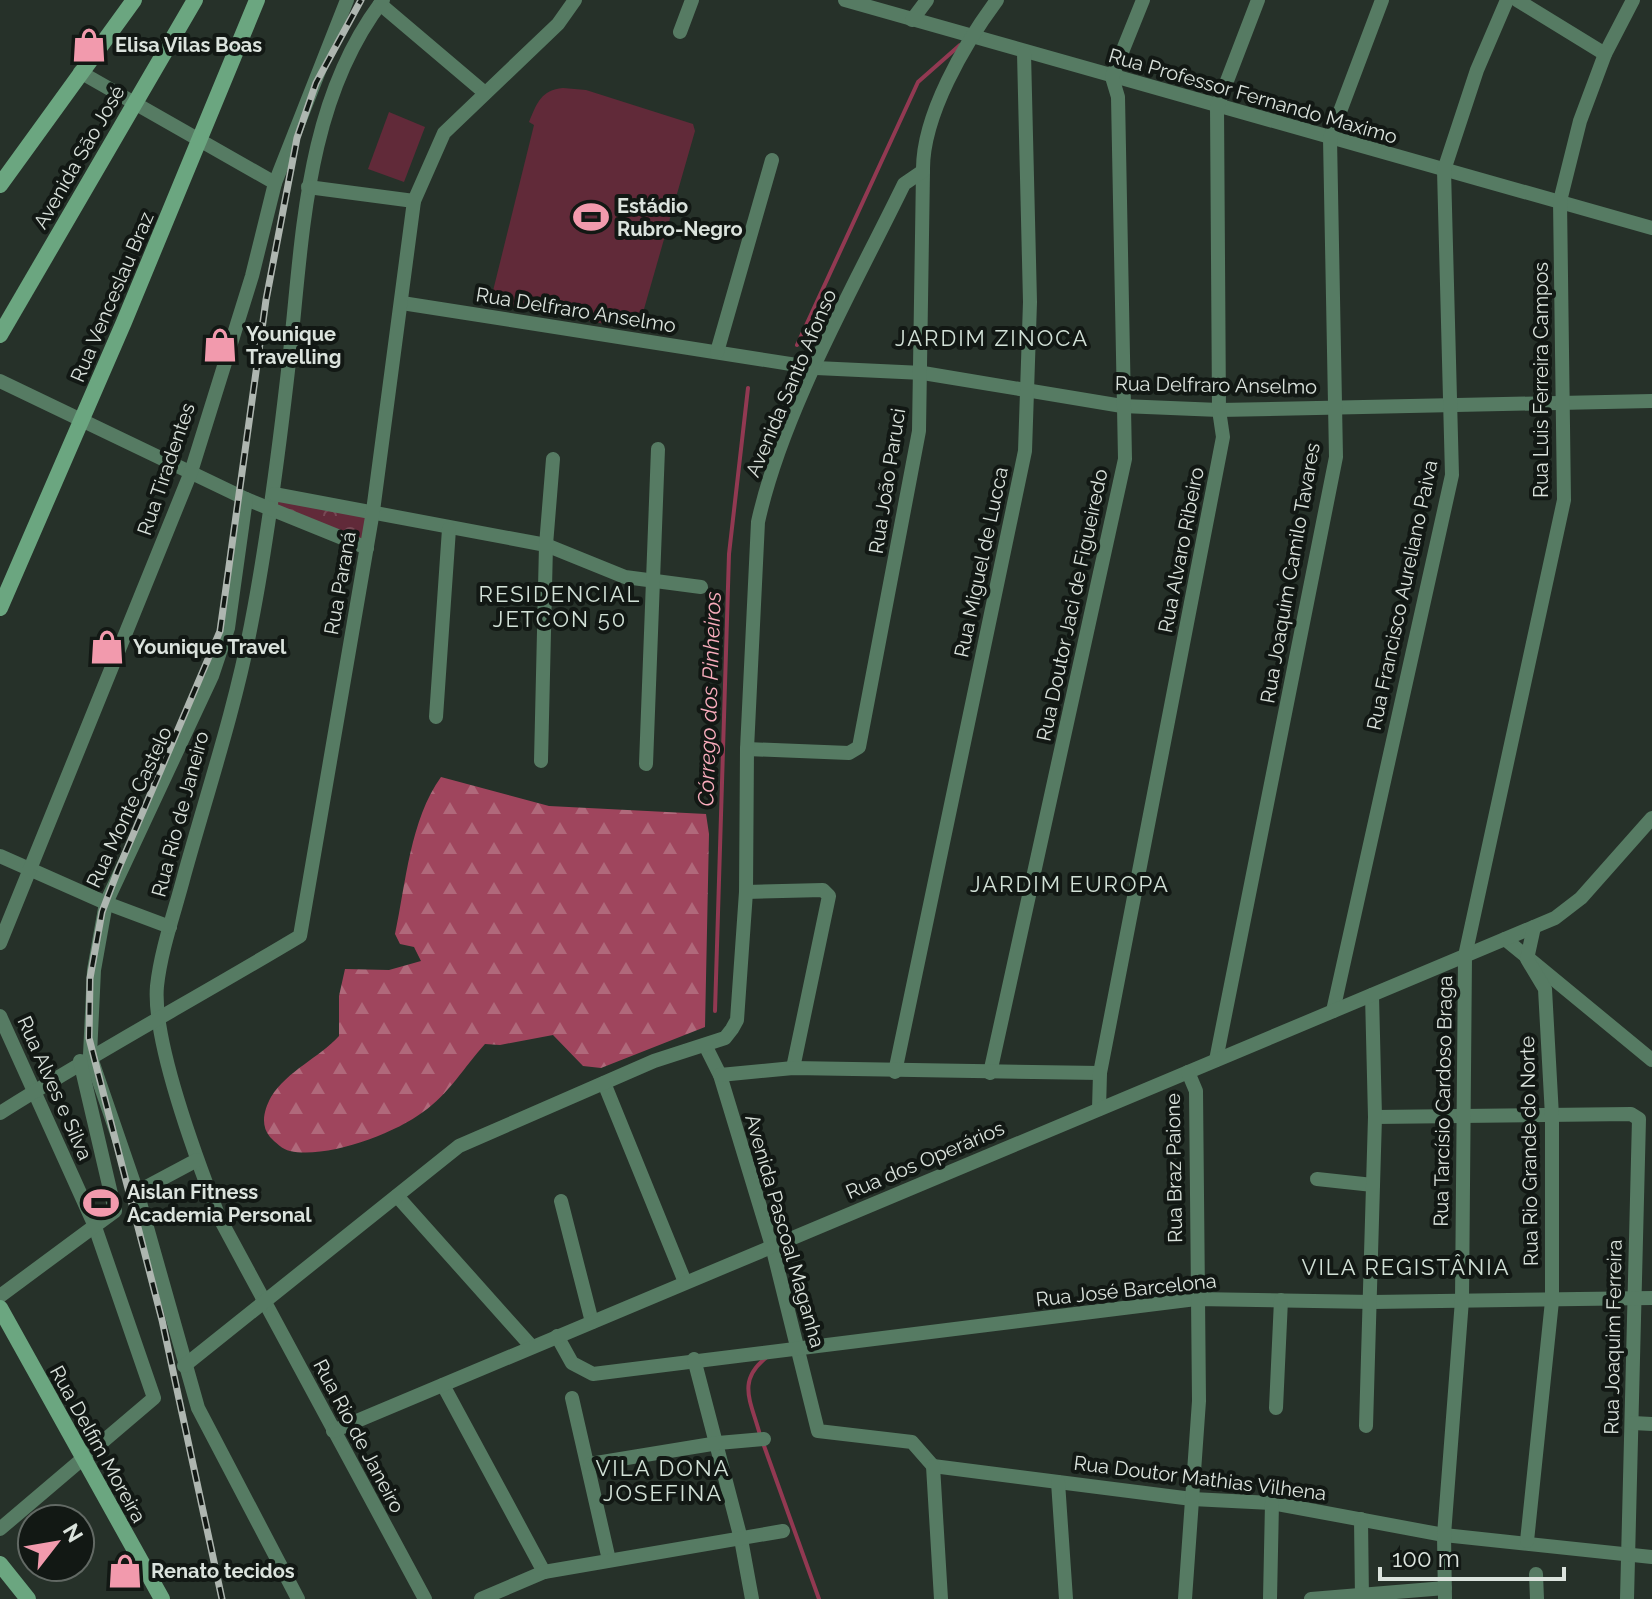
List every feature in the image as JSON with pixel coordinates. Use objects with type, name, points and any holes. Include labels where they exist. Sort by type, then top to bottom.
[{"type":"main road","points":[[0,185],[134,0]]},
{"type":"main road","name":"Avenida São José","points":[[0,335],[195,0]]},
{"type":"main road","name":"Rua Venceslau Braz","points":[[0,608],[257,0]]},
{"type":"main road","name":"Rua Delfim Moreira","points":[[0,1308],[162,1599]]},
{"type":"main road","points":[[0,1564],[28,1599]]},
{"type":"street","name":"Rua Tiradentes","points":[[0,943],[191,472],[252,276],[275,183],[347,0]]},
{"type":"street","name":"Rua Paraná","points":[[0,1113],[85,1058],[158,1021],[300,936],[373,511],[414,201],[444,133],[558,24],[575,0]]},
{"type":"street","points":[[680,32],[692,0]]},
{"type":"street","name":"Rua Professor Fernando Maximo","points":[[845,0],[1652,228]]},
{"type":"street","points":[[912,20],[927,0]]},
{"type":"street","points":[[923,171],[923,145],[969,37],[997,0]]},
{"type":"street","points":[[1112,77],[1143,0]]},
{"type":"street","name":"Rua Alvaro Ribeiro","points":[[1099,1109],[1100,1073],[1223,437],[1219,410],[1217,107],[1258,0]]},
{"type":"street","name":"Rua Joaquim Camilo Tavares","points":[[1216,1060],[1336,457],[1330,138],[1382,0]]},
{"type":"street","name":"Rua Francisco Aureliano Paiva","points":[[1333,1011],[1452,475],[1444,170],[1477,70],[1507,0]]},
{"type":"street","points":[[1517,0],[1605,54]]},
{"type":"street","name":"Rua Luis Ferreira Campos","points":[[1465,956],[1564,500],[1560,201],[1580,121],[1605,54],[1633,0]]},
{"type":"street","points":[[382,2],[485,93]]},
{"type":"street","name":"Rua Rio de Janeiro","points":[[382,2],[357,36],[328,107],[308,187],[272,502],[250,628],[157,986],[158,1021],[197,1160],[219,1217],[425,1599]]},
{"type":"street","name":"Rua Miguel de Lucca","points":[[895,1072],[1025,451],[1029,389],[1024,53]]},
{"type":"street","points":[[80,72],[275,183]]},
{"type":"street","name":"Rua Doutor Jaci de Figueiredo","points":[[990,1073],[1125,459],[1118,97],[1112,77]]},
{"type":"street","points":[[307,96],[328,107]]},
{"type":"street","points":[[717,352],[772,160]]},
{"type":"street","name":"Avenida Santo Afonso","points":[[184,1366],[459,1146],[604,1083],[725,1038],[737,1020],[746,892],[747,749],[758,522],[772,471],[816,368],[904,184],[923,171]]},
{"type":"street","name":"Rua João Paruci","points":[[747,749],[849,753],[859,747],[919,431],[923,373],[923,171]]},
{"type":"street","points":[[308,187],[414,201]]},
{"type":"street","name":"Rua Delfraro Anselmo","points":[[402,303],[816,368],[923,373],[1122,406],[1219,410],[1562,406],[1652,401]]},
{"type":"street","points":[[0,381],[246,499],[373,511],[449,529],[485,532],[546,545],[625,577],[701,587]]},
{"type":"street","points":[[646,764],[658,449]]},
{"type":"street","points":[[541,761],[546,545],[553,459]]},
{"type":"street","name":"Rua Monte Castelo","points":[[246,499],[228,628],[212,676],[106,903],[94,970],[85,1058],[137,1192],[184,1366],[210,1435],[298,1599]]},
{"type":"street","points":[[272,502],[367,548]]},
{"type":"street","points":[[436,717],[449,529]]},
{"type":"street","points":[[1527,959],[1534,927],[1555,918],[1581,898],[1652,818]]},
{"type":"street","points":[[0,856],[106,903],[170,927]]},
{"type":"street","points":[[746,892],[823,890],[829,896],[793,1068]]},
{"type":"street","name":"Rua dos Operários","points":[[333,1431],[1534,927]]},
{"type":"street","points":[[1505,939],[1652,1060]]},
{"type":"street","name":"Rua Tarcísio Cardoso Braga","points":[[1445,1594],[1444,1535],[1462,1300],[1465,956]]},
{"type":"street","name":"Rua Rio Grande do Norte","points":[[1527,959],[1545,989],[1552,1116],[1552,1301],[1527,1541]]},
{"type":"street","points":[[1366,1426],[1375,1117],[1372,995]]},
{"type":"street","name":"Rua Alves e Silva","points":[[0,1016],[94,1224],[152,1390],[153,1401],[83,1459]]},
{"type":"street","name":"Avenida Pascoal Maganha","points":[[705,1045],[720,1075],[772,1246],[818,1431],[912,1442],[933,1466]]},
{"type":"street","points":[[0,1296],[115,1211],[85,1058]]},
{"type":"street","points":[[720,1075],[793,1068],[1100,1073]]},
{"type":"street","name":"Rua Braz Paione","points":[[1185,1599],[1199,1401],[1196,1091],[1188,1072]]},
{"type":"street","points":[[604,1083],[685,1282]]},
{"type":"street","name":"Rua Joaquim Ferreira","points":[[1552,1116],[1631,1114],[1639,1119],[1627,1599]]},
{"type":"street","points":[[1375,1117],[1552,1116]]},
{"type":"street","points":[[137,1192],[197,1160]]},
{"type":"street","points":[[1317,1179],[1373,1185]]},
{"type":"street","points":[[397,1196],[532,1347]]},
{"type":"street","points":[[561,1201],[592,1322]]},
{"type":"street","name":"Rua José Barcelona","points":[[557,1336],[572,1363],[593,1374],[694,1359],[1196,1299],[1372,1302],[1652,1298]]},
{"type":"street","points":[[1276,1408],[1281,1300]]},
{"type":"street","points":[[694,1359],[718,1443],[752,1599]]},
{"type":"street","points":[[443,1385],[544,1572]]},
{"type":"street","points":[[572,1398],[590,1464],[609,1560]]},
{"type":"street","points":[[1633,1423],[1652,1424]]},
{"type":"street","points":[[590,1464],[718,1443],[764,1439]]},
{"type":"street","points":[[0,1529],[83,1459]]},
{"type":"street","points":[[933,1466],[941,1599]]},
{"type":"street","name":"Rua Doutor Mathias Vilhena","points":[[933,1466],[1192,1499],[1272,1503],[1444,1535],[1527,1541],[1652,1557]]},
{"type":"street","points":[[1058,1482],[1066,1599]]},
{"type":"street","points":[[1270,1599],[1272,1503]]},
{"type":"street","points":[[1361,1519],[1362,1597]]},
{"type":"street","points":[[481,1599],[544,1572],[783,1531]]},
{"type":"street","points":[[1536,1574],[1537,1599]]},
{"type":"street","points":[[1311,1599],[1445,1594]]},
{"type":"green space","name":"Estádio Rubro-Negro","points":[[563,88],[586,90],[693,124],[695,131],[638,330],[490,303],[534,125],[529,122],[537,103],[545,95]]},
{"type":"green space","points":[[389,112],[425,127],[404,182],[368,169]]},
{"type":"green space","points":[[276,498],[370,515],[364,543],[275,508]]},
{"type":"green space","points":[[441,777],[549,806],[706,814],[709,834],[705,1027],[601,1068],[583,1066],[553,1035],[500,1045],[485,1044],[440,1097],[410,1120],[378,1136],[340,1148],[305,1153],[287,1150],[267,1132],[264,1122],[266,1107],[286,1079],[339,1036],[339,996],[345,969],[389,970],[421,961],[414,947],[400,944],[395,934],[416,832],[422,812]]},
{"type":"waterway","name":"Córrego dos Pinheiros","points":[[797,345],[918,82],[960,45]]},
{"type":"waterway","name":"Córrego dos Pinheiros","points":[[715,1011],[729,554],[748,388]]},
{"type":"waterway","name":"Córrego dos Pinheiros","points":[[760,1435],[748,1392],[752,1375],[767,1357]]},
{"type":"waterway","name":"Córrego dos Pinheiros","points":[[763,1443],[819,1599]]},
{"type":"railway","points":[[222,1599],[162,1320],[89,1038],[90,978],[102,912],[220,631],[266,300],[297,138],[316,83],[361,0]]},
{"type":"place","name":"Elisa Vilas Boas","points":[[89,45]]},
{"type":"place","name":"Estádio Rubro-Negro","points":[[591,217]]},
{"type":"place","name":"Younique Travelling","points":[[220,345]]},
{"type":"place","name":"Younique Travel","points":[[107,647]]},
{"type":"place","name":"Aislan Fitness Academia Personal","points":[[101,1203]]},
{"type":"place","name":"Renato tecidos","points":[[125,1571]]},
{"type":"district","name":"JARDIM ZINOCA","points":[[992,338]]},
{"type":"district","name":"RESIDENCIAL JETCON 50","points":[[560,606]]},
{"type":"district","name":"JARDIM EUROPA","points":[[1070,884]]},
{"type":"district","name":"VILA REGISTÂNIA","points":[[1406,1267]]},
{"type":"district","name":"VILA DONA JOSEFINA","points":[[663,1480]]}]
